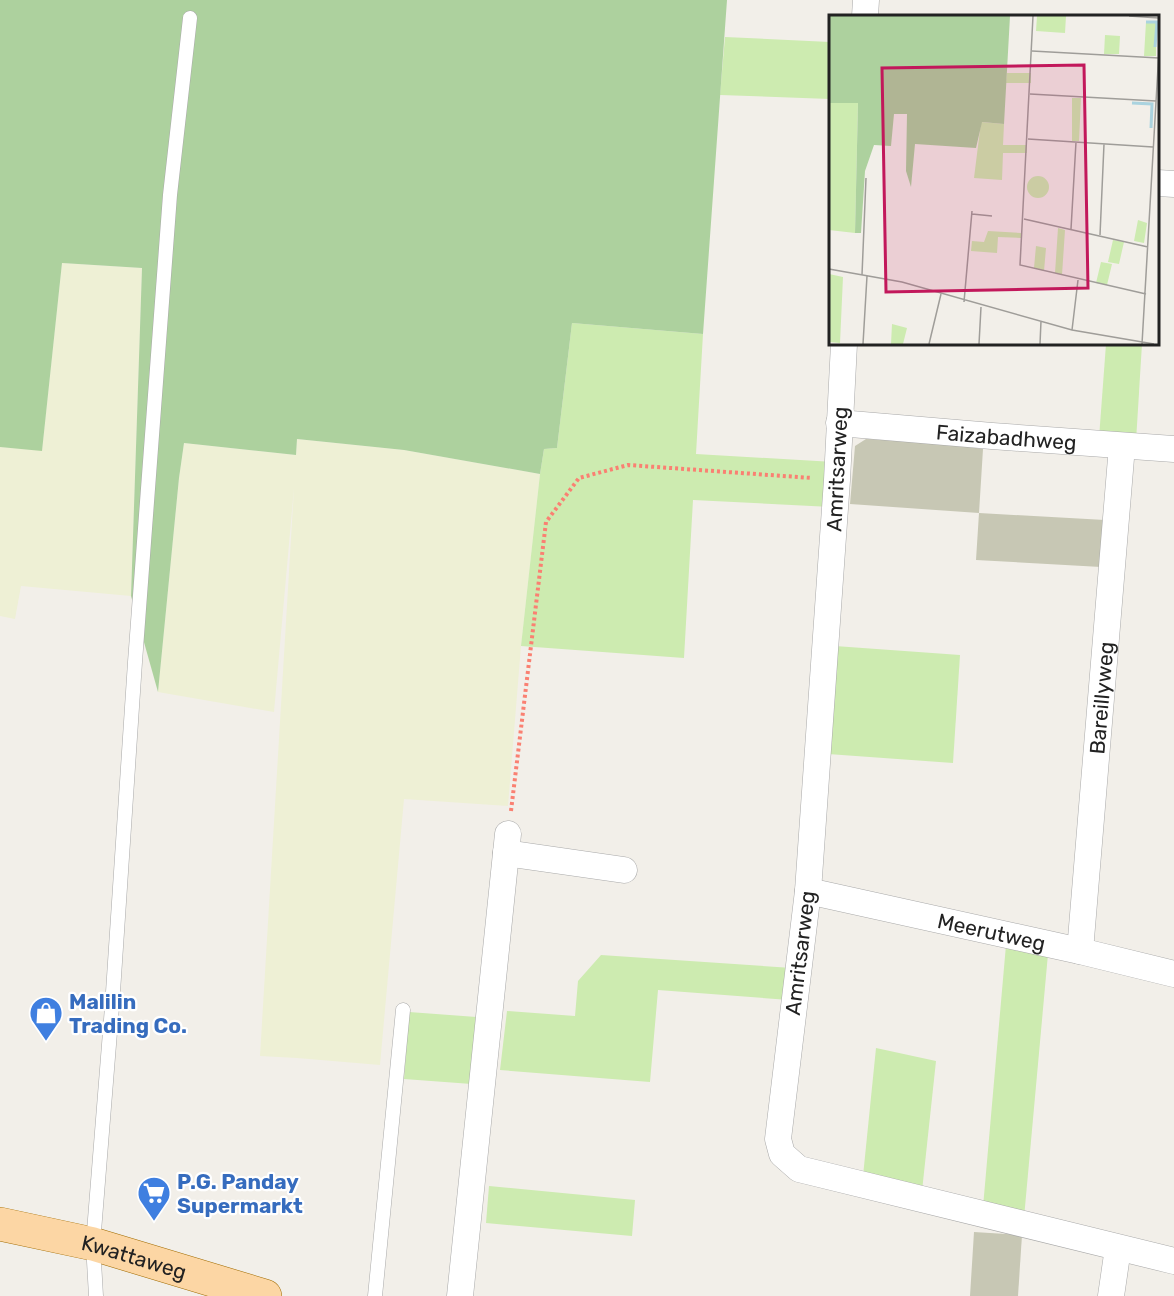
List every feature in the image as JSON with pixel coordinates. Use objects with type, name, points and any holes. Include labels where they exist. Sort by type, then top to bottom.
[{"type":"main road","name":"Kwattaweg","points":[[0,1224],[93,1244],[265,1296]]},
{"type":"street","points":[[865,15],[866,0]]},
{"type":"street","points":[[1159,183],[1174,184]]},
{"type":"street","name":"Amritsarweg","points":[[844,345],[837,480],[808,891],[778,1139],[782,1155],[799,1169],[1174,1261]]},
{"type":"street","name":"Faizabadhweg","points":[[839,423],[1174,449]]},
{"type":"street","name":"Bareillyweg","points":[[1080,951],[1122,446]]},
{"type":"street","points":[[460,1296],[507,843],[624,870]]},
{"type":"street","name":"Meerutweg","points":[[808,891],[1174,974]]},
{"type":"street","points":[[1111,1296],[1118,1248]]},
{"type":"lane","points":[[96,1296],[93,1244],[112,1007],[136,650],[170,195],[190,18]]},
{"type":"lane","points":[[375,1296],[403,1010]]},
{"type":"path","points":[[507,843],[546,522],[579,478],[628,465],[837,480]]},
{"type":"shaded area","points":[[62,263],[142,268],[131,596],[21,586],[15,619],[0,616],[0,447],[42,450]]},
{"type":"shaded area","points":[[297,439],[404,450],[540,474],[521,646],[508,806],[404,799],[380,1065],[260,1056],[294,488],[274,712],[158,692],[184,443],[296,455]]},
{"type":"shaded area","points":[[866,439],[925,441],[983,449],[979,513],[850,504],[855,446]]},
{"type":"shaded area","points":[[979,513],[1105,520],[1101,567],[976,560]]},
{"type":"shaded area","points":[[974,1232],[1022,1235],[1018,1296],[970,1296]]},
{"type":"green space","points":[[0,0],[727,0],[703,334],[572,323],[557,448],[544,449],[540,474],[404,450],[297,439],[296,455],[184,443],[158,692],[131,596],[142,268],[62,263],[42,451],[0,447]]},
{"type":"green space","points":[[725,37],[829,42],[829,99],[720,95]]},
{"type":"green space","points":[[572,323],[703,334],[696,454],[834,462],[831,507],[693,500],[684,658],[521,646],[540,474],[544,449],[557,448]]},
{"type":"green space","points":[[1106,345],[1142,345],[1136,441],[1099,438]]},
{"type":"green space","points":[[835,646],[960,655],[953,763],[828,754]]},
{"type":"green space","points":[[1006,945],[1048,954],[1024,1218],[983,1207]]},
{"type":"green space","points":[[601,955],[792,968],[789,1000],[658,990],[650,1082],[500,1070],[507,1011],[575,1016],[578,981]]},
{"type":"green space","points":[[409,1012],[490,1018],[485,1085],[404,1079]]},
{"type":"green space","points":[[876,1048],[936,1061],[922,1191],[863,1176]]},
{"type":"green space","points":[[489,1186],[635,1200],[632,1236],[486,1223]]},
{"type":"place","name":"Malilin Trading Co.","points":[[46,1042]]},
{"type":"place","name":"P.G. Panday Supermarkt","points":[[154,1222]]}]
